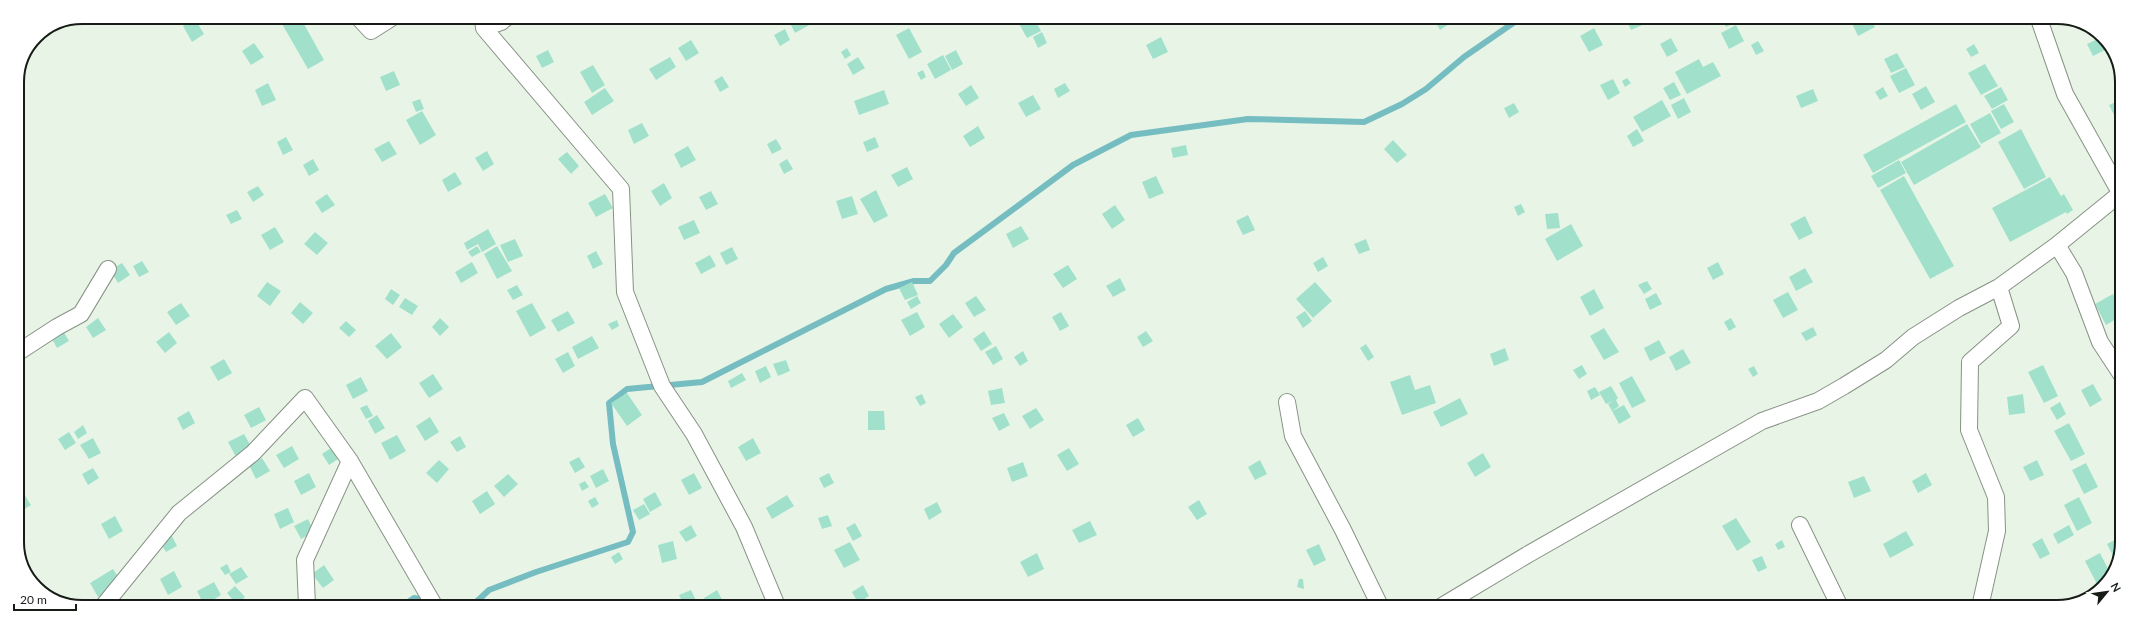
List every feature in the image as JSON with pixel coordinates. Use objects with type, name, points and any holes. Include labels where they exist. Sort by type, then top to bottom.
[{"type":"street","points":[[364,24],[371,31],[382,24]]},
{"type":"street","points":[[484,24],[621,189],[626,292],[662,386],[694,434],[744,527],[774,600]]},
{"type":"street","points":[[2041,24],[2065,94],[2115,183]]},
{"type":"street","points":[[1452,600],[1527,555],[1762,421],[1818,401],[1837,390],[1886,360],[1913,337],[1959,308],[2000,287],[2057,246],[2115,199]]},
{"type":"street","points":[[2057,246],[2074,273],[2100,342],[2115,365]]},
{"type":"street","points":[[24,349],[81,314],[108,268]]},
{"type":"street","points":[[1982,600],[1997,531],[1996,497],[1969,430],[1970,362],[2011,326],[2000,287]]},
{"type":"street","points":[[108,600],[179,513],[253,453],[305,398],[350,461],[431,600]]},
{"type":"street","points":[[1287,402],[1293,436],[1343,530],[1377,600]]},
{"type":"street","points":[[307,600],[305,560],[350,461]]},
{"type":"street","points":[[1800,525],[1837,600]]},
{"type":"building","points":[[186,24],[198,24],[204,34],[192,42],[183,26]]},
{"type":"building","points":[[282,24],[304,24],[324,60],[308,69]]},
{"type":"building","points":[[790,24],[811,24],[795,33]]},
{"type":"building","points":[[1019,24],[1037,24],[1041,31],[1027,38]]},
{"type":"building","points":[[1437,24],[1449,24],[1440,30]]},
{"type":"building","points":[[1628,24],[1645,24],[1631,30]]},
{"type":"building","points":[[1724,24],[1732,24],[1726,27]]},
{"type":"building","points":[[1852,24],[1874,24],[1875,27],[1858,36]]},
{"type":"building","points":[[1736,25],[1744,41],[1729,49],[1721,33]]},
{"type":"building","points":[[909,28],[922,52],[909,59],[896,35]]},
{"type":"building","points":[[1594,28],[1603,45],[1589,52],[1580,36]]},
{"type":"building","points":[[785,29],[790,40],[780,46],[774,35]]},
{"type":"building","points":[[1042,32],[1047,43],[1038,48],[1033,37]]},
{"type":"building","points":[[1161,37],[1168,52],[1153,59],[1146,45]]},
{"type":"building","points":[[1671,38],[1678,51],[1667,57],[1660,44]]},
{"type":"building","points":[[691,40],[699,53],[686,61],[678,48]]},
{"type":"building","points":[[2096,40],[2105,50],[2093,56],[2087,44]]},
{"type":"building","points":[[1758,41],[1764,51],[1756,55],[1751,45]]},
{"type":"building","points":[[254,43],[264,57],[251,65],[242,51]]},
{"type":"building","points":[[1974,44],[1979,53],[1971,57],[1966,49]]},
{"type":"building","points":[[847,48],[851,55],[845,59],[841,52]]},
{"type":"building","points":[[548,50],[554,62],[542,68],[536,56]]},
{"type":"building","points":[[956,50],[963,64],[952,70],[945,56]]},
{"type":"building","points":[[1897,53],[1905,67],[1891,73],[1884,59]]},
{"type":"building","points":[[943,55],[951,70],[935,79],[927,64]]},
{"type":"building","points":[[670,57],[676,67],[656,80],[649,69]]},
{"type":"building","points":[[858,57],[865,68],[853,75],[847,64]]},
{"type":"building","points":[[1699,59],[1703,67],[1713,62],[1721,76],[1687,94],[1675,72]]},
{"type":"building","points":[[1985,64],[1998,86],[1981,95],[1968,73]]},
{"type":"building","points":[[593,65],[605,85],[592,93],[580,72]]},
{"type":"building","points":[[1906,68],[1915,85],[1899,93],[1890,76]]},
{"type":"building","points":[[923,70],[926,77],[921,80],[917,73]]},
{"type":"building","points":[[394,71],[400,85],[386,91],[380,77]]},
{"type":"building","points":[[722,76],[729,87],[720,92],[714,81]]},
{"type":"building","points":[[1627,78],[1631,83],[1625,87],[1622,81]]},
{"type":"building","points":[[1613,79],[1620,93],[1608,100],[1600,85]]},
{"type":"building","points":[[1674,82],[1681,95],[1670,100],[1663,88]]},
{"type":"building","points":[[268,83],[276,100],[262,106],[255,90]]},
{"type":"building","points":[[1065,83],[1070,91],[1058,98],[1054,89]]},
{"type":"building","points":[[971,85],[979,98],[966,106],[958,94]]},
{"type":"building","points":[[1926,86],[1935,102],[1921,110],[1912,94]]},
{"type":"building","points":[[1883,87],[1888,96],[1880,100],[1875,92]]},
{"type":"building","points":[[2001,87],[2008,100],[1992,109],[1984,96]]},
{"type":"building","points":[[605,88],[614,101],[592,115],[584,102]]},
{"type":"building","points":[[1813,89],[1818,101],[1801,108],[1796,96]]},
{"type":"building","points":[[884,90],[889,104],[859,115],[854,101]]},
{"type":"building","points":[[1033,95],[1041,109],[1026,117],[1018,103]]},
{"type":"building","points":[[1684,98],[1691,112],[1678,119],[1671,105]]},
{"type":"building","points":[[420,99],[424,109],[416,112],[412,102]]},
{"type":"building","points":[[1662,100],[1671,116],[1642,132],[1633,117]]},
{"type":"building","points":[[2115,102],[2115,117],[2109,105]]},
{"type":"building","points":[[1514,103],[1519,112],[1509,118],[1504,108]]},
{"type":"building","points":[[1956,104],[1966,122],[1873,173],[1863,155]]},
{"type":"building","points":[[2004,104],[2014,122],[2001,129],[1991,111]]},
{"type":"building","points":[[422,111],[436,135],[420,145],[406,120]]},
{"type":"building","points":[[1990,113],[2001,133],[1981,144],[1970,124]]},
{"type":"building","points":[[642,123],[649,136],[634,144],[628,130]]},
{"type":"building","points":[[1967,124],[1981,147],[1914,185],[1901,162]]},
{"type":"building","points":[[978,126],[985,138],[970,147],[963,136]]},
{"type":"building","points":[[1637,129],[1644,141],[1633,147],[1627,136]]},
{"type":"building","points":[[2021,129],[2046,177],[2024,189],[1998,142]]},
{"type":"building","points":[[286,137],[293,150],[283,155],[277,142]]},
{"type":"building","points":[[875,137],[879,147],[867,152],[863,142]]},
{"type":"building","points":[[776,139],[782,149],[772,154],[767,144]]},
{"type":"building","points":[[1393,140],[1407,155],[1397,163],[1384,149]]},
{"type":"building","points":[[389,141],[397,154],[382,162],[374,149]]},
{"type":"building","points":[[1186,145],[1188,155],[1173,158],[1171,148]]},
{"type":"building","points":[[688,146],[696,160],[681,168],[674,154]]},
{"type":"building","points":[[487,151],[494,164],[483,171],[475,158]]},
{"type":"building","points":[[567,152],[579,166],[571,174],[558,159]]},
{"type":"building","points":[[313,159],[319,170],[309,176],[303,165]]},
{"type":"building","points":[[787,159],[793,169],[784,174],[779,164]]},
{"type":"building","points":[[1899,160],[1906,173],[1878,188],[1871,176]]},
{"type":"building","points":[[907,167],[913,179],[898,187],[891,175]]},
{"type":"building","points":[[455,172],[462,184],[448,192],[442,180]]},
{"type":"building","points":[[1156,176],[1164,193],[1149,199],[1142,182]]},
{"type":"building","points":[[1904,176],[1954,266],[1930,279],[1880,190]]},
{"type":"building","points":[[2050,177],[2061,196],[2064,194],[2073,210],[2067,214],[2066,212],[2010,242],[1992,208]]},
{"type":"building","points":[[664,183],[672,198],[660,206],[651,191]]},
{"type":"building","points":[[258,186],[264,195],[253,202],[247,192]]},
{"type":"building","points":[[876,190],[888,216],[874,223],[860,199]]},
{"type":"building","points":[[711,191],[718,204],[706,210],[699,197]]},
{"type":"building","points":[[327,194],[335,205],[322,213],[315,202]]},
{"type":"building","points":[[605,194],[613,208],[596,217],[588,203]]},
{"type":"building","points":[[852,196],[858,214],[842,219],[836,201]]},
{"type":"building","points":[[1521,204],[1525,212],[1518,216],[1514,207]]},
{"type":"building","points":[[1115,205],[1125,220],[1112,229],[1102,214]]},
{"type":"building","points":[[237,210],[242,219],[231,224],[226,215]]},
{"type":"building","points":[[1558,213],[1560,228],[1547,229],[1545,214]]},
{"type":"building","points":[[1248,215],[1255,230],[1243,235],[1236,221]]},
{"type":"building","points":[[1805,216],[1813,233],[1799,240],[1790,224]]},
{"type":"building","points":[[694,220],[700,233],[684,240],[678,227]]},
{"type":"building","points":[[1571,224],[1583,246],[1557,261],[1545,239]]},
{"type":"building","points":[[1021,226],[1029,239],[1013,248],[1006,234]]},
{"type":"building","points":[[275,227],[284,242],[270,250],[261,235]]},
{"type":"building","points":[[488,229],[496,244],[482,252],[478,244],[467,250],[464,243]]},
{"type":"building","points":[[315,232],[328,243],[317,255],[304,244]]},
{"type":"building","points":[[515,239],[523,256],[508,262],[500,245]]},
{"type":"building","points":[[1366,239],[1370,250],[1359,254],[1354,244]]},
{"type":"building","points":[[477,246],[481,252],[472,257],[468,252]]},
{"type":"building","points":[[497,246],[512,271],[497,279],[484,254]]},
{"type":"building","points":[[732,247],[738,259],[726,265],[720,253]]},
{"type":"building","points":[[596,251],[603,264],[593,269],[587,256]]},
{"type":"building","points":[[710,255],[716,266],[701,274],[695,263]]},
{"type":"building","points":[[1323,257],[1328,266],[1318,272],[1313,263]]},
{"type":"building","points":[[142,261],[149,272],[139,277],[133,266]]},
{"type":"building","points":[[472,262],[478,273],[461,283],[455,272]]},
{"type":"building","points":[[1718,262],[1724,274],[1713,280],[1707,268]]},
{"type":"building","points":[[122,263],[130,275],[118,283],[110,270]]},
{"type":"building","points":[[1068,265],[1077,279],[1063,288],[1053,274]]},
{"type":"building","points":[[1805,268],[1813,282],[1796,291],[1789,277]]},
{"type":"building","points":[[1120,278],[1126,290],[1113,297],[1106,286]]},
{"type":"building","points":[[1647,281],[1652,289],[1644,294],[1638,285]]},
{"type":"building","points":[[267,282],[281,291],[270,306],[257,296]]},
{"type":"building","points":[[912,282],[918,295],[905,300],[899,288]]},
{"type":"building","points":[[1315,282],[1332,301],[1313,318],[1296,299]]},
{"type":"building","points":[[517,285],[523,295],[513,300],[507,290]]},
{"type":"building","points":[[391,289],[400,295],[393,305],[385,299]]},
{"type":"building","points":[[1594,289],[1604,308],[1590,316],[1580,297]]},
{"type":"building","points":[[1788,292],[1798,310],[1783,318],[1773,300]]},
{"type":"building","points":[[1656,293],[1662,304],[1650,310],[1645,299]]},
{"type":"building","points":[[2113,294],[2115,298],[2115,320],[2106,325],[2095,304]]},
{"type":"building","points":[[917,296],[921,303],[911,309],[907,302]]},
{"type":"building","points":[[976,296],[986,310],[974,317],[965,303]]},
{"type":"building","points":[[405,298],[418,306],[412,315],[399,307]]},
{"type":"building","points":[[300,302],[313,313],[303,324],[291,313]]},
{"type":"building","points":[[181,303],[190,316],[176,325],[167,312]]},
{"type":"building","points":[[532,303],[546,328],[530,337],[516,311]]},
{"type":"building","points":[[568,311],[575,323],[558,332],[551,320]]},
{"type":"building","points":[[1305,311],[1312,321],[1303,328],[1296,317]]},
{"type":"building","points":[[917,312],[925,327],[910,336],[901,320]]},
{"type":"building","points":[[1061,312],[1069,326],[1060,331],[1052,317]]},
{"type":"building","points":[[953,314],[963,327],[949,338],[939,324]]},
{"type":"building","points":[[98,318],[106,330],[93,338],[86,327]]},
{"type":"building","points":[[440,318],[449,327],[440,336],[432,327]]},
{"type":"building","points":[[1731,318],[1736,327],[1729,331],[1724,322]]},
{"type":"building","points":[[617,320],[619,326],[612,330],[608,324]]},
{"type":"building","points":[[346,321],[356,330],[349,337],[339,328]]},
{"type":"building","points":[[1813,327],[1817,335],[1806,341],[1801,333]]},
{"type":"building","points":[[1604,328],[1619,352],[1604,360],[1590,336]]},
{"type":"building","points":[[63,331],[69,341],[57,348],[51,337]]},
{"type":"building","points":[[984,331],[992,344],[981,351],[973,339]]},
{"type":"building","points":[[1146,331],[1153,341],[1143,347],[1137,337]]},
{"type":"building","points":[[169,332],[177,343],[165,353],[156,342]]},
{"type":"building","points":[[391,333],[402,347],[387,359],[375,346]]},
{"type":"building","points":[[592,336],[599,348],[578,359],[572,347]]},
{"type":"building","points":[[1659,340],[1666,353],[1650,361],[1644,348]]},
{"type":"building","points":[[1366,344],[1374,357],[1368,361],[1360,348]]},
{"type":"building","points":[[996,346],[1003,359],[993,365],[985,352]]},
{"type":"building","points":[[1505,348],[1509,360],[1494,366],[1490,354]]},
{"type":"building","points":[[1683,349],[1691,363],[1676,371],[1669,357]]},
{"type":"building","points":[[1023,351],[1028,361],[1020,366],[1014,357]]},
{"type":"building","points":[[568,352],[575,366],[563,373],[555,359]]},
{"type":"building","points":[[224,359],[232,373],[218,381],[210,367]]},
{"type":"building","points":[[786,360],[790,371],[778,376],[773,364]]},
{"type":"building","points":[[1582,365],[1587,374],[1579,379],[1573,370]]},
{"type":"building","points":[[2043,365],[2058,396],[2044,403],[2028,372]]},
{"type":"building","points":[[766,366],[771,377],[760,383],[755,371]]},
{"type":"building","points":[[1754,366],[1758,374],[1753,377],[1748,369]]},
{"type":"building","points":[[742,373],[746,380],[731,388],[728,381]]},
{"type":"building","points":[[433,374],[443,389],[429,398],[419,383]]},
{"type":"building","points":[[1410,375],[1415,390],[1430,385],[1436,403],[1402,415],[1390,382]]},
{"type":"building","points":[[1632,376],[1646,401],[1632,408],[1619,383]]},
{"type":"building","points":[[361,377],[368,391],[353,399],[346,385]]},
{"type":"building","points":[[2093,384],[2102,400],[2090,407],[2081,390]]},
{"type":"building","points":[[1611,386],[1618,398],[1616,400],[1619,406],[1612,411],[1608,404],[1613,401],[1606,404],[1599,392]]},
{"type":"building","points":[[1595,387],[1600,395],[1591,400],[1587,391]]},
{"type":"building","points":[[1002,388],[1005,403],[991,405],[988,391]]},
{"type":"building","points":[[627,393],[642,415],[627,426],[611,403]]},
{"type":"building","points":[[922,394],[926,403],[920,406],[915,397]]},
{"type":"building","points":[[2023,394],[2025,413],[2009,415],[2007,397]]},
{"type":"building","points":[[1460,398],[1468,414],[1441,427],[1433,412]]},
{"type":"building","points":[[2060,402],[2066,414],[2057,420],[2050,408]]},
{"type":"building","points":[[367,405],[373,416],[366,419],[360,408]]},
{"type":"building","points":[[1624,405],[1631,417],[1619,424],[1612,411]]},
{"type":"building","points":[[259,407],[266,420],[251,428],[244,415]]},
{"type":"building","points":[[1036,408],[1044,420],[1030,429],[1022,416]]},
{"type":"building","points":[[189,411],[195,423],[183,430],[177,418]]},
{"type":"building","points":[[868,411],[884,411],[885,430],[868,430]]},
{"type":"building","points":[[1004,413],[1010,425],[999,431],[992,418]]},
{"type":"building","points":[[377,415],[385,428],[375,434],[368,421]]},
{"type":"building","points":[[430,417],[439,432],[425,441],[416,426]]},
{"type":"building","points":[[1138,418],[1145,430],[1133,437],[1126,425]]},
{"type":"building","points":[[2069,423],[2085,454],[2071,461],[2054,431]]},
{"type":"building","points":[[83,425],[87,433],[78,439],[74,432]]},
{"type":"building","points":[[69,432],[76,443],[65,450],[58,439]]},
{"type":"building","points":[[244,434],[252,448],[236,457],[228,442]]},
{"type":"building","points":[[397,435],[406,451],[390,460],[381,443]]},
{"type":"building","points":[[460,436],[466,447],[457,452],[450,442]]},
{"type":"building","points":[[93,438],[101,453],[89,459],[80,445]]},
{"type":"building","points":[[753,438],[761,453],[746,461],[738,447]]},
{"type":"building","points":[[292,446],[299,459],[284,468],[276,455]]},
{"type":"building","points":[[331,448],[338,459],[329,465],[322,454]]},
{"type":"building","points":[[1069,448],[1079,464],[1067,471],[1057,455]]},
{"type":"building","points":[[1483,453],[1491,467],[1475,477],[1467,463]]},
{"type":"building","points":[[579,457],[585,467],[575,473],[569,462]]},
{"type":"building","points":[[262,458],[270,471],[256,479],[249,465]]},
{"type":"building","points":[[439,460],[449,469],[437,483],[426,473]]},
{"type":"building","points":[[1260,460],[1267,474],[1255,480],[1248,467]]},
{"type":"building","points":[[2037,460],[2044,475],[2030,481],[2023,467]]},
{"type":"building","points":[[1023,462],[1028,476],[1012,482],[1007,468]]},
{"type":"building","points":[[2086,463],[2098,487],[2084,494],[2072,470]]},
{"type":"building","points":[[93,468],[99,478],[88,485],[82,474]]},
{"type":"building","points":[[603,469],[609,481],[596,488],[590,476]]},
{"type":"building","points":[[309,473],[316,487],[301,495],[294,481]]},
{"type":"building","points":[[694,473],[702,488],[689,495],[681,480]]},
{"type":"building","points":[[829,473],[834,483],[824,488],[819,478]]},
{"type":"building","points":[[1926,473],[1932,485],[1918,493],[1912,481]]},
{"type":"building","points":[[508,474],[518,484],[504,497],[494,486]]},
{"type":"building","points":[[1864,476],[1871,491],[1854,498],[1848,482]]},
{"type":"building","points":[[585,481],[589,487],[582,491],[579,484]]},
{"type":"building","points":[[487,491],[495,504],[480,514],[472,501]]},
{"type":"building","points":[[655,492],[662,505],[650,512],[643,499]]},
{"type":"building","points":[[24,494],[31,505],[24,509]]},
{"type":"building","points":[[787,495],[794,506],[772,519],[766,508]]},
{"type":"building","points":[[595,497],[599,504],[592,508],[588,501]]},
{"type":"building","points":[[2079,497],[2092,523],[2077,531],[2064,505]]},
{"type":"building","points":[[1199,500],[1207,514],[1197,520],[1188,507]]},
{"type":"building","points":[[937,502],[942,512],[929,520],[924,509]]},
{"type":"building","points":[[644,504],[650,514],[639,520],[633,510]]},
{"type":"building","points":[[288,508],[294,522],[280,529],[274,514]]},
{"type":"building","points":[[828,515],[832,526],[822,529],[818,518]]},
{"type":"building","points":[[115,516],[123,531],[109,539],[101,524]]},
{"type":"building","points":[[1736,518],[1751,542],[1737,551],[1722,526]]},
{"type":"building","points":[[308,519],[314,532],[301,539],[294,526]]},
{"type":"building","points":[[1090,521],[1097,535],[1079,543],[1072,530]]},
{"type":"building","points":[[855,523],[862,536],[853,541],[846,528]]},
{"type":"building","points":[[691,525],[697,536],[686,542],[679,532]]},
{"type":"building","points":[[2069,525],[2074,535],[2058,544],[2053,534]]},
{"type":"building","points":[[1906,531],[1914,545],[1890,558],[1883,544]]},
{"type":"building","points":[[171,534],[177,546],[166,552],[159,541]]},
{"type":"building","points":[[2042,538],[2050,554],[2040,559],[2032,544]]},
{"type":"building","points":[[1782,540],[1785,547],[1778,550],[1775,544]]},
{"type":"building","points":[[2115,540],[2113,556],[2107,544]]},
{"type":"building","points":[[673,541],[677,559],[662,563],[658,545]]},
{"type":"building","points":[[850,542],[860,560],[844,568],[834,550]]},
{"type":"building","points":[[1319,544],[1326,560],[1314,566],[1306,550]]},
{"type":"building","points":[[619,552],[623,559],[615,564],[611,557]]},
{"type":"building","points":[[1037,553],[1044,569],[1028,577],[1020,562]]},
{"type":"building","points":[[2100,553],[2108,569],[2106,572],[2091,572],[2085,561]]},
{"type":"building","points":[[1762,556],[1767,568],[1758,572],[1752,560]]},
{"type":"building","points":[[227,564],[231,572],[225,575],[220,568]]},
{"type":"building","points":[[324,565],[334,580],[323,588],[312,574]]},
{"type":"building","points":[[241,567],[248,577],[236,584],[229,574]]},
{"type":"building","points":[[113,569],[122,583],[98,597],[90,583]]},
{"type":"building","points":[[174,571],[182,587],[168,595],[160,579]]},
{"type":"building","points":[[1299,579],[1303,579],[1304,589],[1297,587]]},
{"type":"building","points":[[214,582],[221,595],[213,600],[202,600],[197,591]]},
{"type":"building","points":[[863,585],[869,596],[863,600],[856,600],[852,592]]},
{"type":"building","points":[[235,586],[245,597],[242,600],[233,600],[227,593]]},
{"type":"building","points":[[691,590],[696,600],[681,600],[679,595]]},
{"type":"building","points":[[717,590],[722,600],[705,600],[704,598]]},
{"type":"waterway","points":[[478,600],[489,590],[536,572],[628,542],[633,532],[613,444],[609,403],[627,389],[702,382],[886,289],[914,281],[930,281],[946,265],[954,253],[1073,165],[1131,135],[1248,119],[1364,122],[1402,104],[1426,89],[1464,57],[1512,24]]},
{"type":"waterway","points":[[411,600],[414,598],[425,600]]}]
